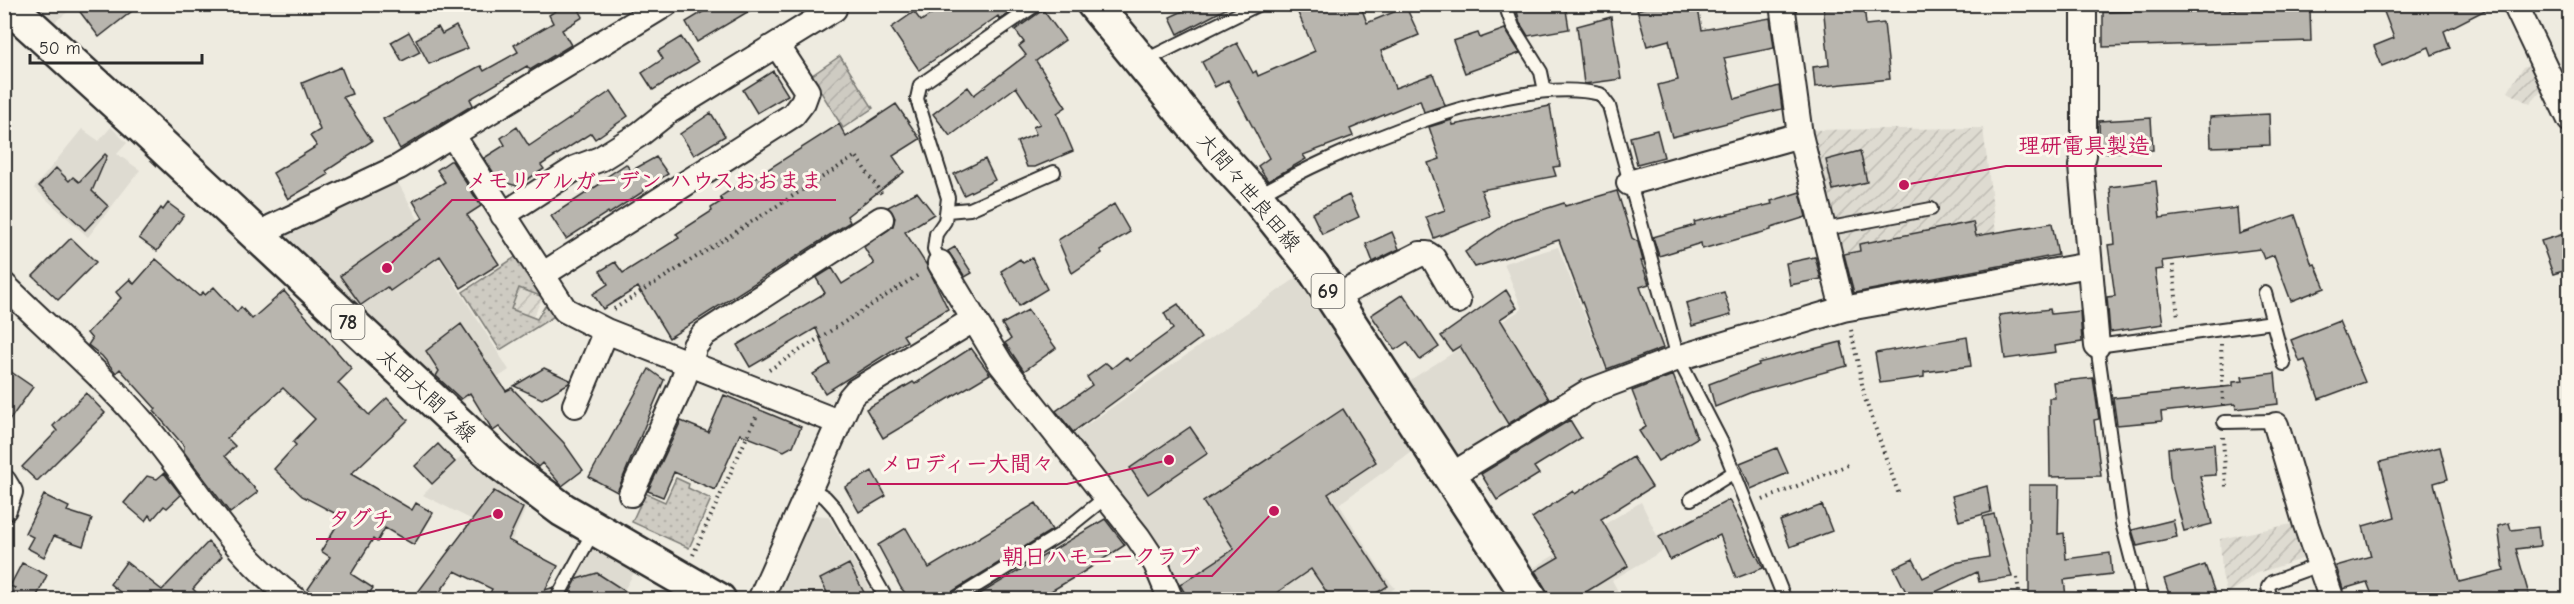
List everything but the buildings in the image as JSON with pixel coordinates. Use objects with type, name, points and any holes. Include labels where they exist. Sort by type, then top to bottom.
[{"type":"main road","name":"太田大間々線","points":[[7,4],[500,463],[544,497],[595,529],[719,600]]},
{"type":"main road","name":"大間々世良田線","points":[[1094,4],[1212,148],[1256,196],[1312,267],[1531,600]]},
{"type":"street","points":[[257,237],[272,227],[399,167],[666,4]]},
{"type":"street","points":[[1782,4],[1800,135],[1826,229],[1843,309]]},
{"type":"street","points":[[2084,4],[2084,155],[2081,166],[2097,346]]},
{"type":"street","points":[[2520,6],[2570,120]]},
{"type":"street","points":[[503,215],[576,168],[600,159],[640,135],[669,111],[836,7]]},
{"type":"street","points":[[542,275],[794,115],[804,102],[807,91],[777,45]]},
{"type":"street","points":[[1629,183],[1800,135]]},
{"type":"street","points":[[453,136],[565,310],[608,322],[688,363],[838,422]]},
{"type":"street","points":[[631,494],[681,386],[688,363],[704,334],[881,219]]},
{"type":"street","points":[[1333,298],[1410,259],[1427,254],[1433,258],[1458,301]]},
{"type":"street","points":[[935,265],[1022,394],[1066,444],[1144,546],[1172,600]]},
{"type":"street","points":[[1450,476],[1588,392],[1678,358],[1843,309],[2089,265]]},
{"type":"street","points":[[4,285],[131,410],[199,499],[249,559],[274,584],[296,600]]},
{"type":"street","points":[[760,600],[811,489],[838,422],[856,391],[973,320]]},
{"type":"street","points":[[575,405],[608,322]]},
{"type":"street","points":[[2276,425],[2332,600]]},
{"type":"street","points":[[4,482],[10,492],[4,509]]},
{"type":"lane","points":[[935,265],[936,234],[947,211],[948,198],[917,99],[920,85],[1036,4]]},
{"type":"lane","points":[[1140,62],[1152,59],[1259,4]]},
{"type":"lane","points":[[1505,4],[1513,27],[1541,72],[1545,91]]},
{"type":"lane","points":[[1256,196],[1352,150],[1448,111],[1545,91],[1591,92],[1605,99],[1678,358],[1711,418],[1785,600]]},
{"type":"lane","points":[[947,211],[970,209],[1054,172]]},
{"type":"lane","points":[[1826,229],[1931,209]]},
{"type":"lane","points":[[2265,293],[2284,364]]},
{"type":"lane","points":[[2142,600],[2122,523],[2097,346],[2273,322]]},
{"type":"lane","points":[[2224,422],[2273,421],[2276,425]]},
{"type":"lane","points":[[1691,499],[1734,472]]},
{"type":"lane","points":[[811,489],[825,497],[834,508],[887,600]]},
{"type":"lane","points":[[957,598],[1059,536],[1106,497]]},
{"type":"lane","points":[[556,600],[595,529]]},
{"type":"lane","points":[[2271,600],[2268,587],[2272,582],[2319,565]]},
{"type":"path","points":[[608,322],[856,156],[891,211],[881,219]]},
{"type":"path","points":[[766,373],[935,265]]},
{"type":"path","points":[[2173,266],[2179,334]]},
{"type":"path","points":[[1843,309],[1849,319],[1872,426],[1899,495]]},
{"type":"path","points":[[2220,328],[2226,487]]},
{"type":"path","points":[[690,563],[758,414]]},
{"type":"path","points":[[1748,506],[1848,465]]},
{"type":"path","points":[[2018,578],[2020,600]]},
{"type":"shaded area","points":[[26,5],[77,5],[49,26]]},
{"type":"shaded area","points":[[840,56],[873,108],[843,128],[811,76]]},
{"type":"shaded area","points":[[2534,63],[2546,86],[2530,104],[2508,92],[2523,67]]},
{"type":"shaded area","points":[[111,127],[127,143],[117,154],[140,170],[88,237],[34,188],[82,129],[99,141]]},
{"type":"shaded area","points":[[1983,128],[2001,273],[1849,296],[1809,130]]},
{"type":"shaded area","points":[[395,177],[441,261],[509,370],[457,405],[276,235]]},
{"type":"shaded area","points":[[1558,247],[1609,378],[1460,460],[1407,382],[1522,309],[1504,263]]},
{"type":"shaded area","points":[[517,256],[543,297],[519,288],[511,309],[537,319],[547,303],[556,315],[500,350],[463,292]]},
{"type":"shaded area","points":[[1302,274],[1414,450],[1339,504],[1384,575],[1395,588],[1381,599],[1298,599],[1295,593],[1286,599],[1180,599],[1071,436]]},
{"type":"shaded area","points":[[519,288],[543,297],[533,317],[511,309]]},
{"type":"shaded area","points":[[462,455],[526,508],[512,540],[423,495]]},
{"type":"shaded area","points":[[676,478],[689,484],[688,488],[711,499],[689,548],[632,522],[645,493],[665,502]]},
{"type":"shaded area","points":[[1641,502],[1664,550],[1612,580],[1622,599],[1549,599],[1530,570]]},
{"type":"shaded area","points":[[811,515],[828,516],[876,599],[774,600]]},
{"type":"shaded area","points":[[2296,523],[2308,557],[2255,574],[2227,595],[2222,574],[2220,539]]},
{"type":"shaded area","points":[[591,546],[635,571],[619,599],[561,600]]},
{"type":"place","name":"理研電具製造","points":[[1904,185]]},
{"type":"place","name":"メモリアルガーデン ハウスおおまま","points":[[387,268]]},
{"type":"place","name":"メロディー大間々","points":[[1169,460]]},
{"type":"place","name":"朝日ハモ二ークラブ","points":[[1274,511]]},
{"type":"place","name":"タグチ","points":[[498,514]]}]
